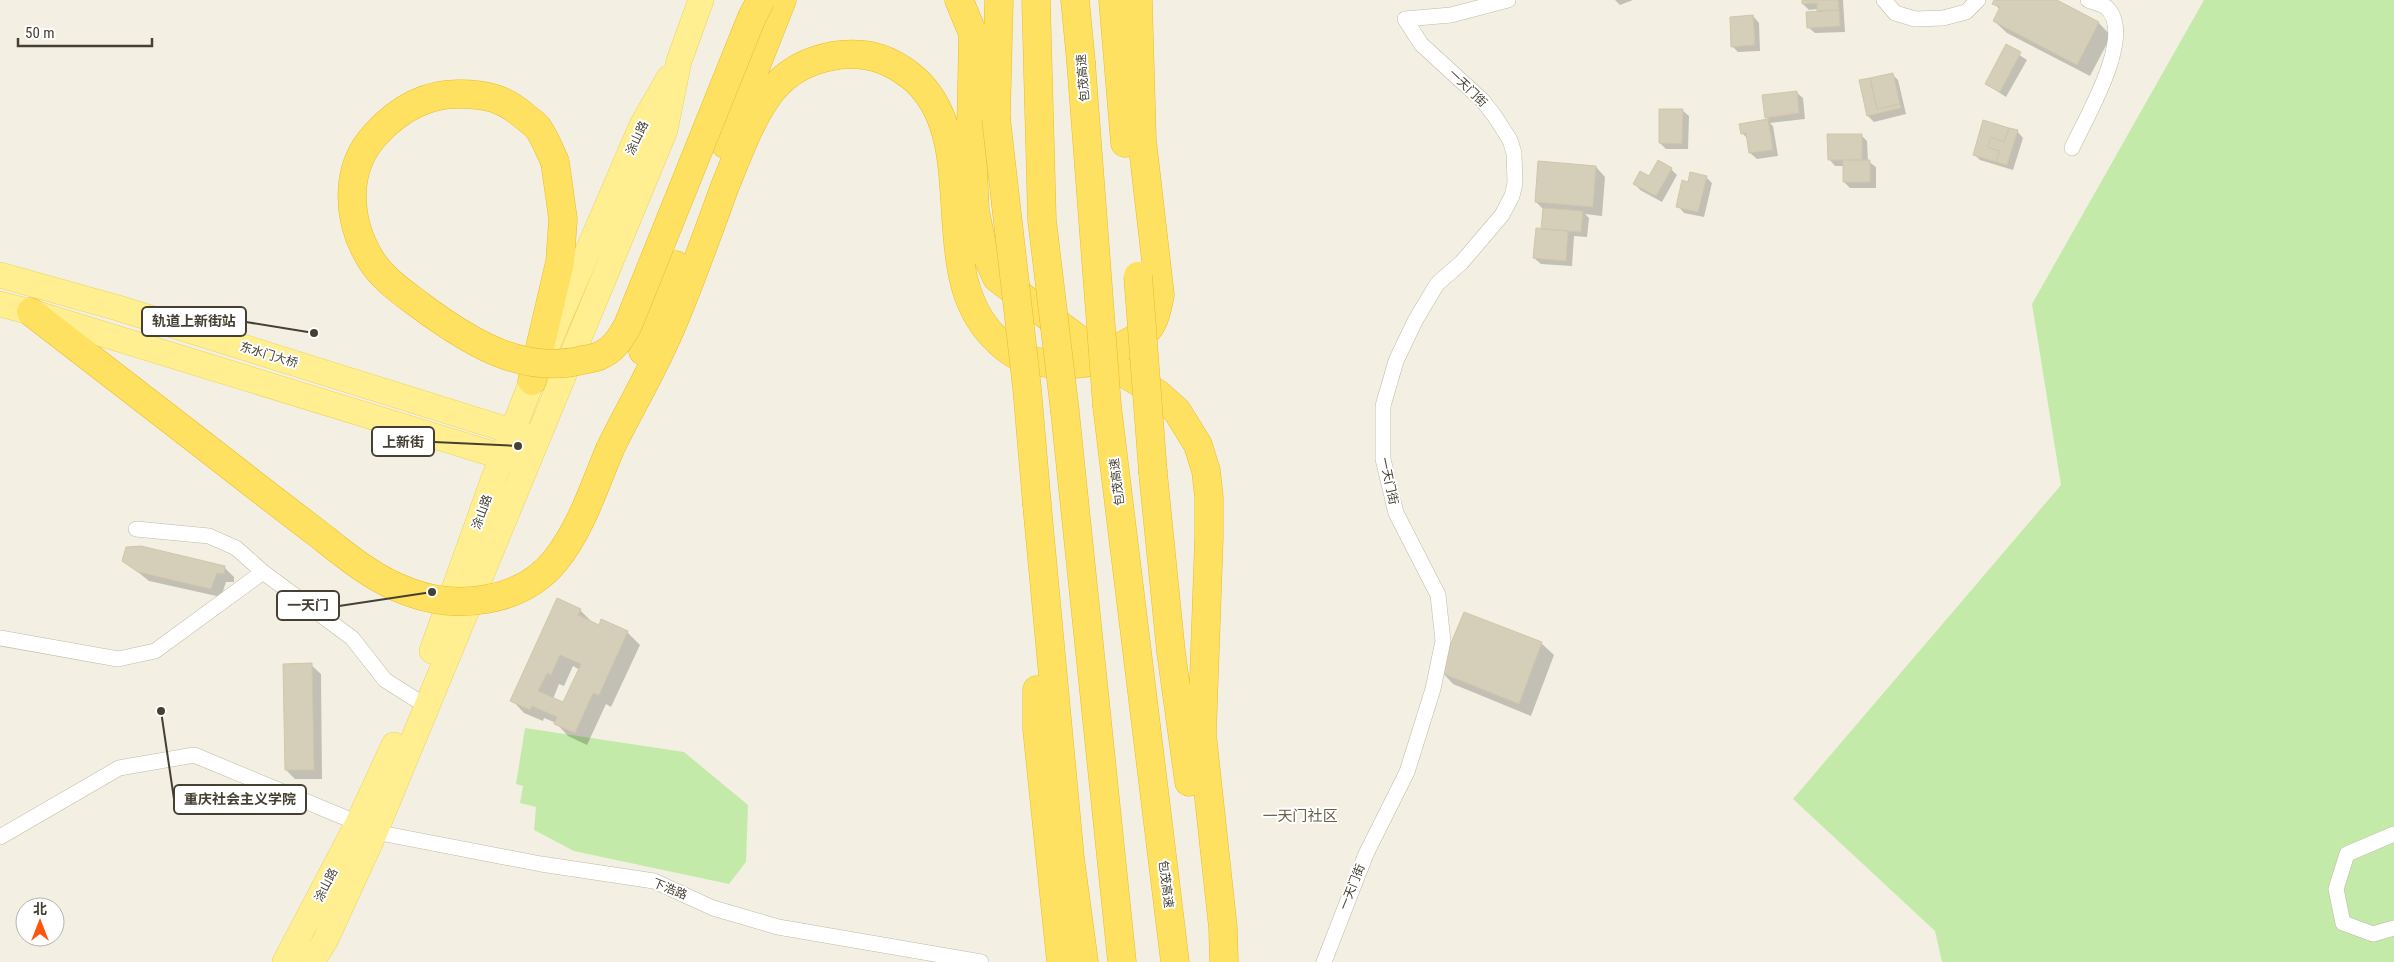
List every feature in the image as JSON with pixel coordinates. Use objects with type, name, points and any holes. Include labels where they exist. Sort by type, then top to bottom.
[{"type":"highway","points":[[532,381],[560,262],[563,239],[561,192],[555,162],[538,127],[509,103],[480,94],[445,94],[413,103],[390,119],[373,137],[359,160],[351,196],[355,230],[372,261],[396,287],[464,335],[506,357],[533,363],[565,365],[601,356],[617,344],[628,325],[752,17],[761,0]]},
{"type":"highway","points":[[610,449],[656,313],[782,0]]},
{"type":"highway","points":[[959,0],[973,34],[971,128],[975,211],[982,245],[997,278],[1121,371],[1158,394],[1177,411],[1198,445],[1206,471],[1209,496],[1193,739],[1217,962]]},
{"type":"highway","points":[[990,0],[997,44]]},
{"type":"highway","points":[[999,0],[996,118],[1027,388],[1038,511],[1034,613],[1047,728],[1061,962]]},
{"type":"highway","points":[[1036,0],[1042,220],[1065,412],[1122,962]]},
{"type":"highway","name":"包茂高速","points":[[1075,0],[1082,62],[1107,406],[1176,962]]},
{"type":"highway","points":[[1113,0],[1163,584],[1193,739],[1224,962]]},
{"type":"highway","points":[[35,299],[185,431],[359,565],[407,592],[431,600],[457,603],[503,594],[523,586],[544,572],[559,555],[577,526],[610,449],[674,321],[744,137],[774,88],[812,60],[838,55],[865,55],[897,64],[922,85],[939,110],[950,156],[963,280],[974,309],[986,330],[1007,350],[1024,360],[1053,364],[1091,362],[1147,333],[1156,318],[1160,295],[1160,275],[1153,242],[1142,140],[1138,0]]},
{"type":"highway","points":[[1047,728],[1070,858],[1084,962]]},
{"type":"main road","name":"涂山路","points":[[312,962],[325,941],[415,700],[514,460],[536,440],[665,130],[679,61],[701,0]]},
{"type":"main road","name":"涂山路","points":[[285,962],[367,828],[514,460],[513,431],[532,381],[642,125],[679,61]]},
{"type":"main road","name":"东水门大桥","points":[[0,275],[35,299],[514,460]]},
{"type":"main road","name":"东水门大桥","points":[[0,304],[35,299],[118,308],[513,431],[536,440]]},
{"type":"street","name":"一天门街","points":[[1324,962],[1366,854],[1407,772],[1433,689],[1442,641],[1438,596],[1396,513],[1383,459],[1384,406],[1396,361],[1419,314],[1437,284],[1462,262],[1502,214],[1512,196],[1515,182],[1514,153],[1510,140],[1494,115],[1482,100],[1420,44],[1405,19],[1451,15],[1508,0]]},
{"type":"street","points":[[1884,0],[1895,13],[1916,19],[1943,18],[1966,12],[1978,0]]},
{"type":"street","points":[[2072,148],[2111,65],[2116,40],[2114,22],[2106,7],[2088,0]]},
{"type":"street","points":[[136,529],[209,536],[236,548],[263,572],[352,638],[385,680],[415,700]]},
{"type":"street","points":[[0,638],[118,659],[155,651],[263,572]]},
{"type":"street","name":"下浩路","points":[[0,837],[118,768],[194,755],[367,828],[541,864],[654,881],[713,908],[778,927],[981,962]]},
{"type":"street","points":[[2394,834],[2348,854],[2336,889],[2343,923],[2373,934],[2394,928]]},
{"type":"green space","points":[[2204,0],[2394,0],[2394,962],[1942,962],[1935,931],[1793,799],[2061,485],[2032,304]]},
{"type":"green space","points":[[525,728],[684,752],[748,805],[746,862],[729,884],[574,851],[534,830],[536,807],[520,803],[523,786],[516,784]]},
{"type":"building","points":[[1802,0],[1838,0],[1839,10],[1817,11],[1817,3],[1802,4]]},
{"type":"building","points":[[1994,0],[2057,0],[2099,22],[2077,65],[1993,21],[2000,7],[1992,4]]},
{"type":"building","points":[[1839,10],[1840,26],[1807,28],[1806,12]]},
{"type":"building","points":[[1753,15],[1755,45],[1731,47],[1730,17]]},
{"type":"building","points":[[2006,44],[2021,52],[2000,92],[1985,84]]},
{"type":"building","points":[[1893,73],[1900,104],[1877,109],[1870,78]]},
{"type":"building","points":[[1870,78],[1877,109],[1900,104],[1901,108],[1867,116],[1859,80]]},
{"type":"building","points":[[1797,91],[1799,113],[1765,118],[1762,95]]},
{"type":"building","points":[[1659,109],[1683,109],[1682,144],[1659,143]]},
{"type":"building","points":[[1768,119],[1773,150],[1749,153],[1746,133],[1741,134],[1739,124]]},
{"type":"building","points":[[1983,120],[2009,128],[2004,142],[1991,137],[1988,147],[2000,151],[1996,162],[1973,155]]},
{"type":"building","points":[[2009,128],[2018,130],[2007,165],[1996,162],[2000,151],[1988,147],[1991,137],[2004,142]]},
{"type":"building","points":[[1827,134],[1862,134],[1862,160],[1828,160]]},
{"type":"building","points":[[1658,160],[1672,168],[1656,196],[1633,184],[1640,171],[1649,176]]},
{"type":"building","points":[[1843,160],[1870,160],[1870,182],[1843,182]]},
{"type":"building","points":[[1538,161],[1596,166],[1593,207],[1535,202]]},
{"type":"building","points":[[1690,172],[1707,176],[1698,212],[1676,207],[1682,180],[1688,182]]},
{"type":"building","points":[[1543,208],[1583,211],[1581,232],[1541,229]]},
{"type":"building","points":[[1536,228],[1568,231],[1566,261],[1533,258]]},
{"type":"building","points":[[141,546],[225,566],[224,574],[217,573],[211,589],[138,572],[122,561],[126,547]]},
{"type":"building","points":[[557,598],[581,609],[578,615],[599,625],[601,619],[628,631],[599,695],[593,693],[575,733],[554,724],[557,717],[532,706],[530,710],[510,701]],"holes":[[[560,655],[581,664],[563,702],[538,691],[547,673],[551,675]]]},
{"type":"building","points":[[1464,612],[1542,642],[1519,704],[1439,672]]},
{"type":"building","points":[[312,663],[314,770],[285,770],[283,664]]},
{"type":"place","name":"轨道上新街站","points":[[314,333]]},
{"type":"place","name":"上新街","points":[[518,446]]},
{"type":"place","name":"一天门","points":[[432,592]]},
{"type":"place","name":"重庆社会主义学院","points":[[161,711]]},
{"type":"district","name":"一天门社区","points":[[1300,816]]}]
